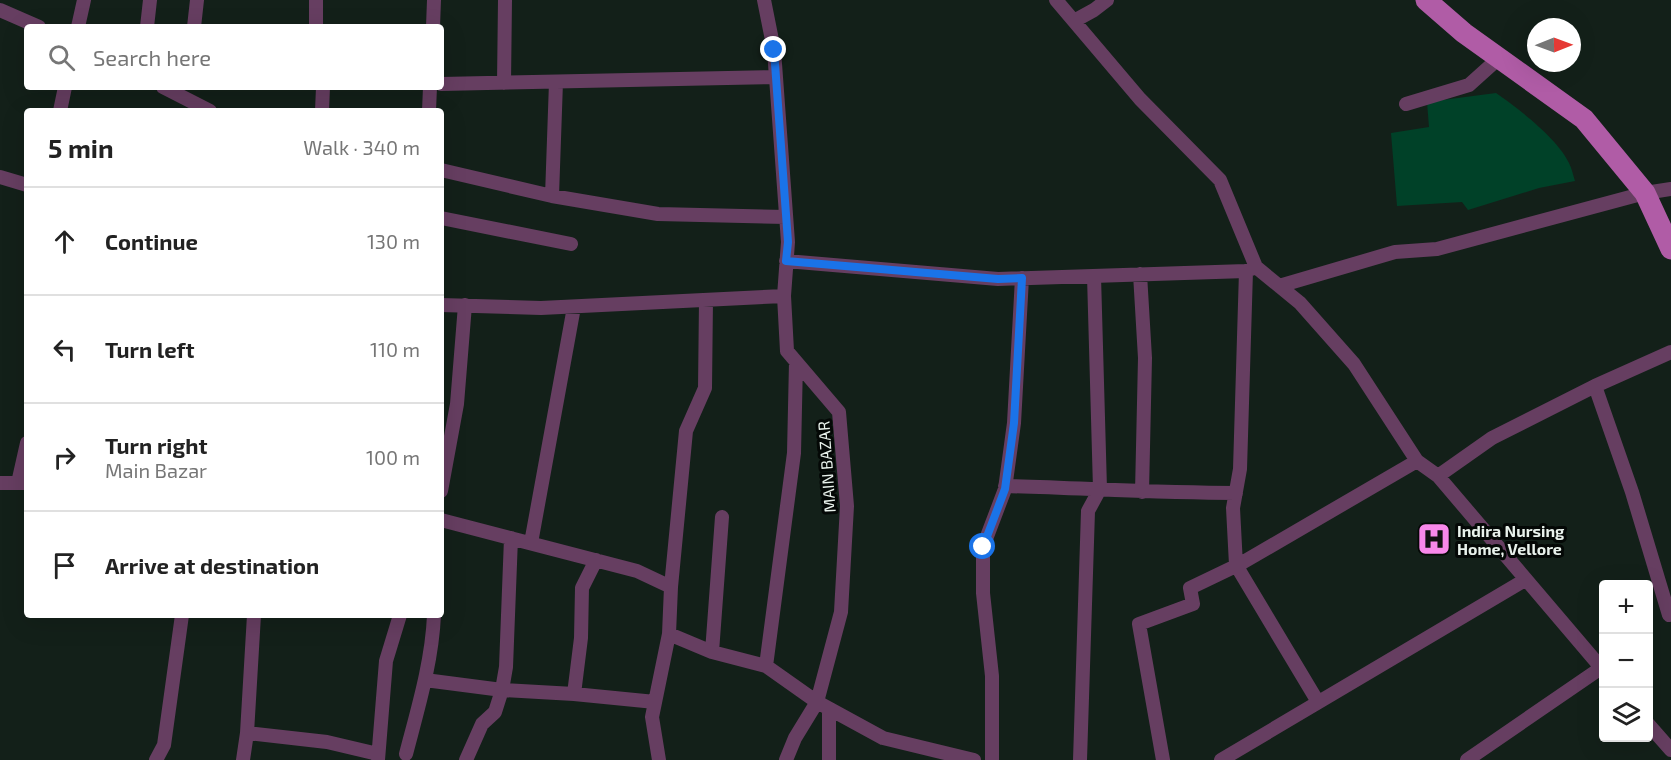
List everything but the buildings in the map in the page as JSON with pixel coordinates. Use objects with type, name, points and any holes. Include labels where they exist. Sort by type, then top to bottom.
[{"type":"main road","points":[[1426,0],[1464,33],[1584,119],[1645,193],[1671,249]]},
{"type":"street","points":[[79,24],[84,0]]},
{"type":"street","points":[[147,24],[150,0]]},
{"type":"street","points":[[194,24],[197,0]]},
{"type":"street","points":[[316,0],[316,24]]},
{"type":"street","points":[[433,24],[434,0]]},
{"type":"street","points":[[504,83],[505,0]]},
{"type":"street","name":"MAIN BAZAR","points":[[764,0],[774,50],[788,242],[784,296],[788,351],[839,412],[847,506],[841,612],[823,706],[795,738],[786,760]]},
{"type":"street","points":[[1056,0],[1140,99],[1220,180],[1251,269],[1240,470],[1233,508],[1236,565],[1318,702]]},
{"type":"street","points":[[1074,21],[1107,0]]},
{"type":"street","points":[[0,10],[32,24]]},
{"type":"street","points":[[1406,104],[1469,85],[1499,58]]},
{"type":"street","points":[[444,84],[776,77]]},
{"type":"street","points":[[552,196],[556,82]]},
{"type":"street","points":[[61,108],[64,90]]},
{"type":"street","points":[[169,90],[204,108]]},
{"type":"street","points":[[322,108],[323,90]]},
{"type":"street","points":[[429,108],[430,90]]},
{"type":"street","points":[[444,171],[552,196],[658,214],[786,217]]},
{"type":"street","points":[[0,177],[24,184]]},
{"type":"street","points":[[1279,286],[1395,252],[1437,249],[1645,193],[1671,189]]},
{"type":"street","points":[[444,219],[572,244]]},
{"type":"street","points":[[786,261],[998,279],[1251,269],[1279,286],[1300,303],[1354,364],[1417,461],[1438,476],[1599,666]]},
{"type":"street","points":[[1140,274],[1145,358],[1142,492]]},
{"type":"street","points":[[1080,760],[1088,511],[1100,489],[1094,276]]},
{"type":"street","points":[[992,760],[992,676],[983,593],[983,547],[1005,486],[1014,423],[1022,278]]},
{"type":"street","points":[[444,304],[542,308],[784,296]]},
{"type":"street","points":[[659,760],[652,717],[669,634],[671,587],[686,430],[705,388],[706,300]]},
{"type":"street","points":[[444,475],[457,404],[465,305]]},
{"type":"street","points":[[531,543],[574,307]]},
{"type":"street","points":[[1438,476],[1492,438],[1595,386],[1671,352]]},
{"type":"street","points":[[766,666],[794,453],[796,362]]},
{"type":"street","points":[[1595,386],[1632,492],[1669,615]]},
{"type":"street","points":[[1163,760],[1139,624],[1193,604],[1190,588],[1236,565],[1417,461]]},
{"type":"street","points":[[0,483],[22,483],[24,467]]},
{"type":"street","points":[[1005,486],[1142,492],[1236,493]]},
{"type":"street","points":[[712,652],[722,517]]},
{"type":"street","points":[[444,523],[511,537],[637,571],[671,587]]},
{"type":"street","points":[[466,760],[482,724],[495,712],[502,690],[506,667],[511,537]]},
{"type":"street","points":[[574,694],[581,638],[582,588],[596,560]]},
{"type":"street","points":[[1221,760],[1525,580]]},
{"type":"street","points":[[156,760],[164,745],[182,618]]},
{"type":"street","points":[[243,760],[247,733],[254,618]]},
{"type":"street","points":[[247,733],[327,742],[378,757],[386,661],[399,618]]},
{"type":"street","points":[[406,754],[425,680],[433,637],[434,618]]},
{"type":"street","points":[[669,634],[712,652],[766,666],[823,706],[883,738],[974,760]]},
{"type":"street","points":[[1467,760],[1599,672]]},
{"type":"street","points":[[425,680],[502,690],[655,702]]},
{"type":"street","points":[[823,706],[829,760]]},
{"type":"street","points":[[1653,730],[1671,750]]},
{"type":"green space","points":[[1496,93],[1526,115],[1556,144],[1569,163],[1575,181],[1539,188],[1468,210],[1462,202],[1397,206],[1391,133],[1429,127],[1427,102]]},
{"type":"place","name":"Indira Nursing Home, Vellore","points":[[1434,539]]},
{"type":"route","points":[[774,50],[788,242],[786,261],[998,279],[1022,278],[1014,423],[1005,489],[983,547]]}]
